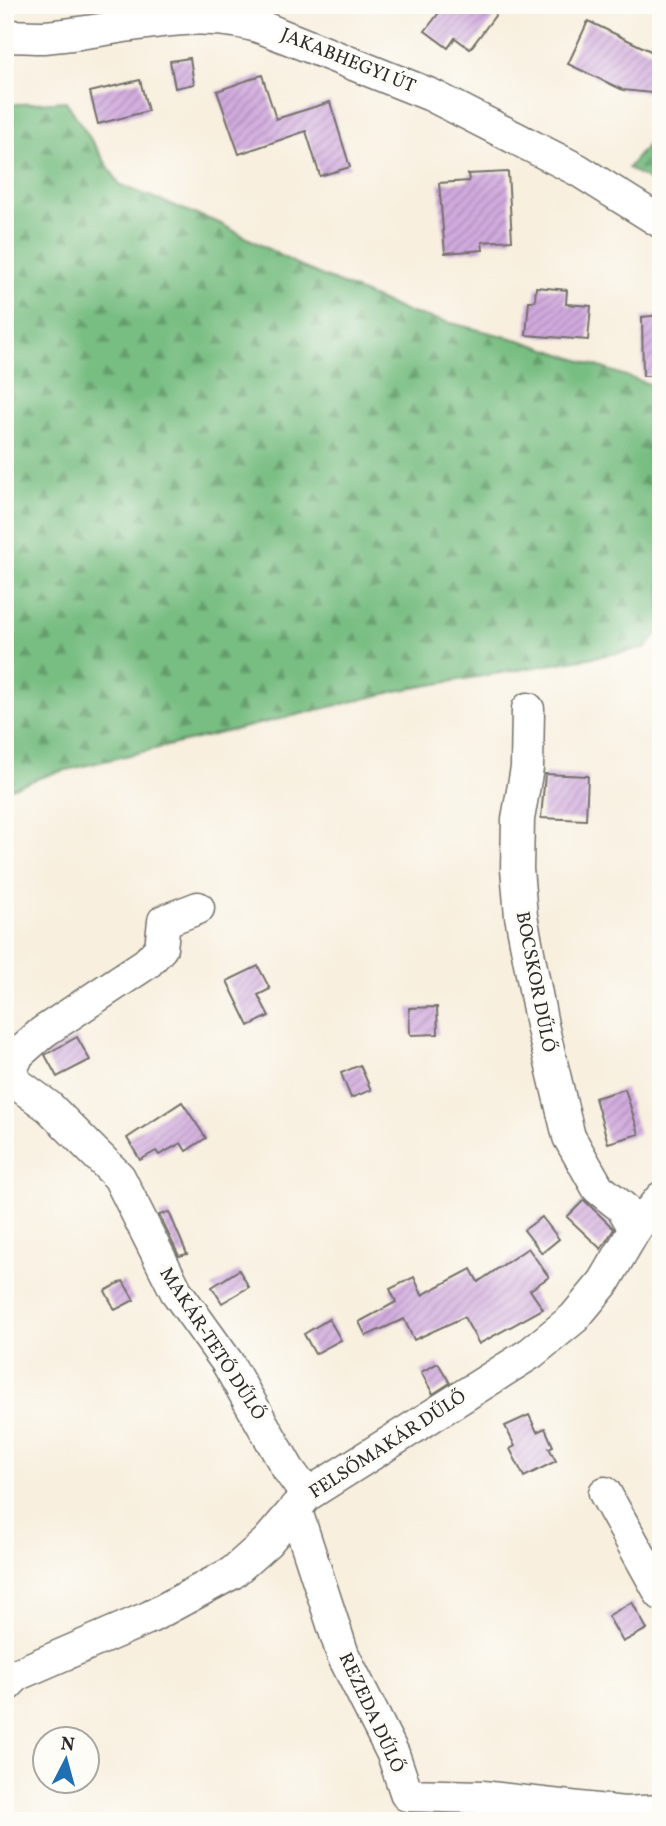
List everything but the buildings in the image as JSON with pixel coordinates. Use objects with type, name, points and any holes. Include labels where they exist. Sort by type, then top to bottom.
[{"type":"street","name":"JAKABHEGYI ÚT","points":[[5,36],[45,37],[180,15],[257,22],[278,34],[431,95],[578,170],[661,222]]},
{"type":"street","name":"BOCSKOR DŰLŐ","points":[[528,709],[527,768],[518,819],[517,869],[522,916],[542,1025],[569,1137],[598,1188],[623,1208],[635,1229]]},
{"type":"street","points":[[7,1079],[18,1054],[43,1032],[147,963],[161,948],[164,921],[198,908]]},
{"type":"street","name":"MAKÁR-TETŐ DŰLŐ","points":[[7,1079],[49,1107],[119,1177],[176,1291],[227,1362],[288,1469],[301,1502]]},
{"type":"street","name":"FELSŐMAKÁR DŰLŐ","points":[[5,1687],[18,1674],[150,1617],[232,1573],[267,1542],[301,1502],[531,1353],[574,1318],[604,1282],[635,1229],[661,1198]]},
{"type":"street","points":[[605,1493],[661,1594]]},
{"type":"street","name":"REZEDA DŰLŐ","points":[[301,1502],[342,1655],[393,1754],[407,1795],[482,1797],[624,1813],[661,1811]]},
{"type":"green space","points":[[66,101],[120,185],[219,223],[302,267],[407,312],[523,341],[661,388],[661,629],[646,648],[401,690],[54,773],[5,790],[5,105]]},
{"type":"green space","points":[[661,131],[661,187],[628,168]]}]
